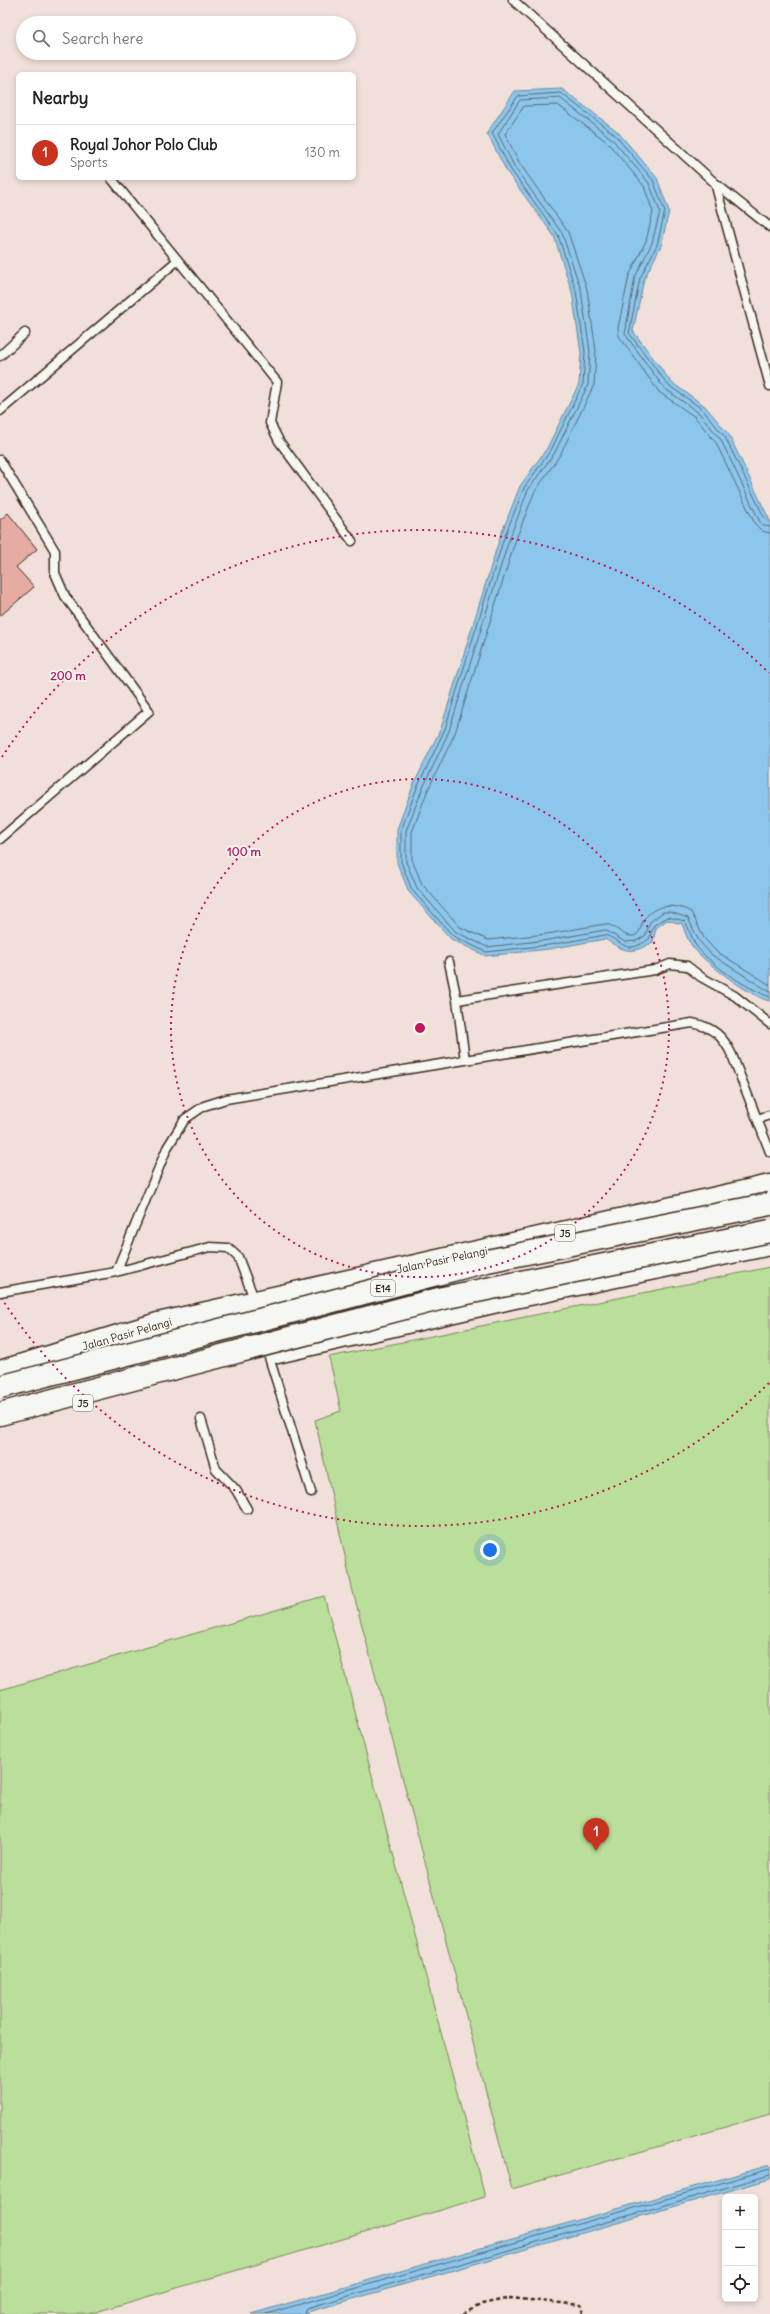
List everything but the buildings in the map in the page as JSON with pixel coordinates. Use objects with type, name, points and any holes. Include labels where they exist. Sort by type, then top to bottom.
[{"type":"main road","name":"Jalan Pasir Pelangi","points":[[0,1372],[158,1324],[770,1186]]},
{"type":"main road","name":"E14","points":[[0,1387],[487,1261],[770,1204]]},
{"type":"main road","name":"E14","points":[[0,1414],[443,1298],[770,1231]]},
{"type":"main road","name":"J5","points":[[0,1424],[268,1354],[503,1300],[770,1244]]},
{"type":"lane","points":[[513,0],[715,182],[770,227]]},
{"type":"lane","points":[[113,180],[277,382],[270,423],[279,441],[352,541]]},
{"type":"lane","points":[[715,182],[770,386]]},
{"type":"lane","points":[[0,411],[178,260]]},
{"type":"lane","points":[[0,356],[25,333]]},
{"type":"lane","points":[[0,460],[54,551],[55,573],[65,596],[150,711],[0,839]]},
{"type":"lane","points":[[449,962],[457,1000],[464,1060]]},
{"type":"lane","points":[[457,1000],[655,970],[670,964],[687,966],[735,996],[770,1024]]},
{"type":"lane","points":[[116,1272],[167,1148],[185,1119],[204,1106],[226,1099],[692,1023],[706,1026],[718,1033],[725,1041],[770,1152]]},
{"type":"lane","points":[[757,1119],[770,1115]]},
{"type":"lane","points":[[0,1292],[116,1272],[210,1247],[228,1248],[238,1257],[255,1301],[268,1354],[311,1492]]},
{"type":"lane","points":[[201,1419],[216,1469],[236,1490],[247,1509]]},
{"type":"path","points":[[463,2314],[482,2304],[510,2298],[580,2305],[583,2314]]},
{"type":"green space","points":[[770,1267],[770,2114],[512,2189],[352,1588],[315,1420],[341,1411],[329,1357]]},
{"type":"green space","points":[[324,1596],[485,2197],[89,2314],[0,2314],[0,1690]]},
{"type":"water","points":[[562,89],[617,131],[657,178],[669,211],[661,246],[644,279],[633,331],[671,382],[705,406],[729,435],[770,521],[770,1001],[752,994],[716,969],[692,946],[687,938],[682,924],[667,920],[656,928],[653,942],[639,949],[623,949],[605,939],[549,949],[486,956],[451,939],[409,892],[397,863],[397,829],[413,786],[441,728],[500,537],[520,486],[547,448],[579,384],[581,353],[572,292],[554,236],[507,172],[487,133],[515,91]]},
{"type":"water","points":[[770,2165],[770,2179],[301,2314],[251,2314]]},
{"type":"place","name":"Royal Johor Polo Club","points":[[596,1851]]}]
